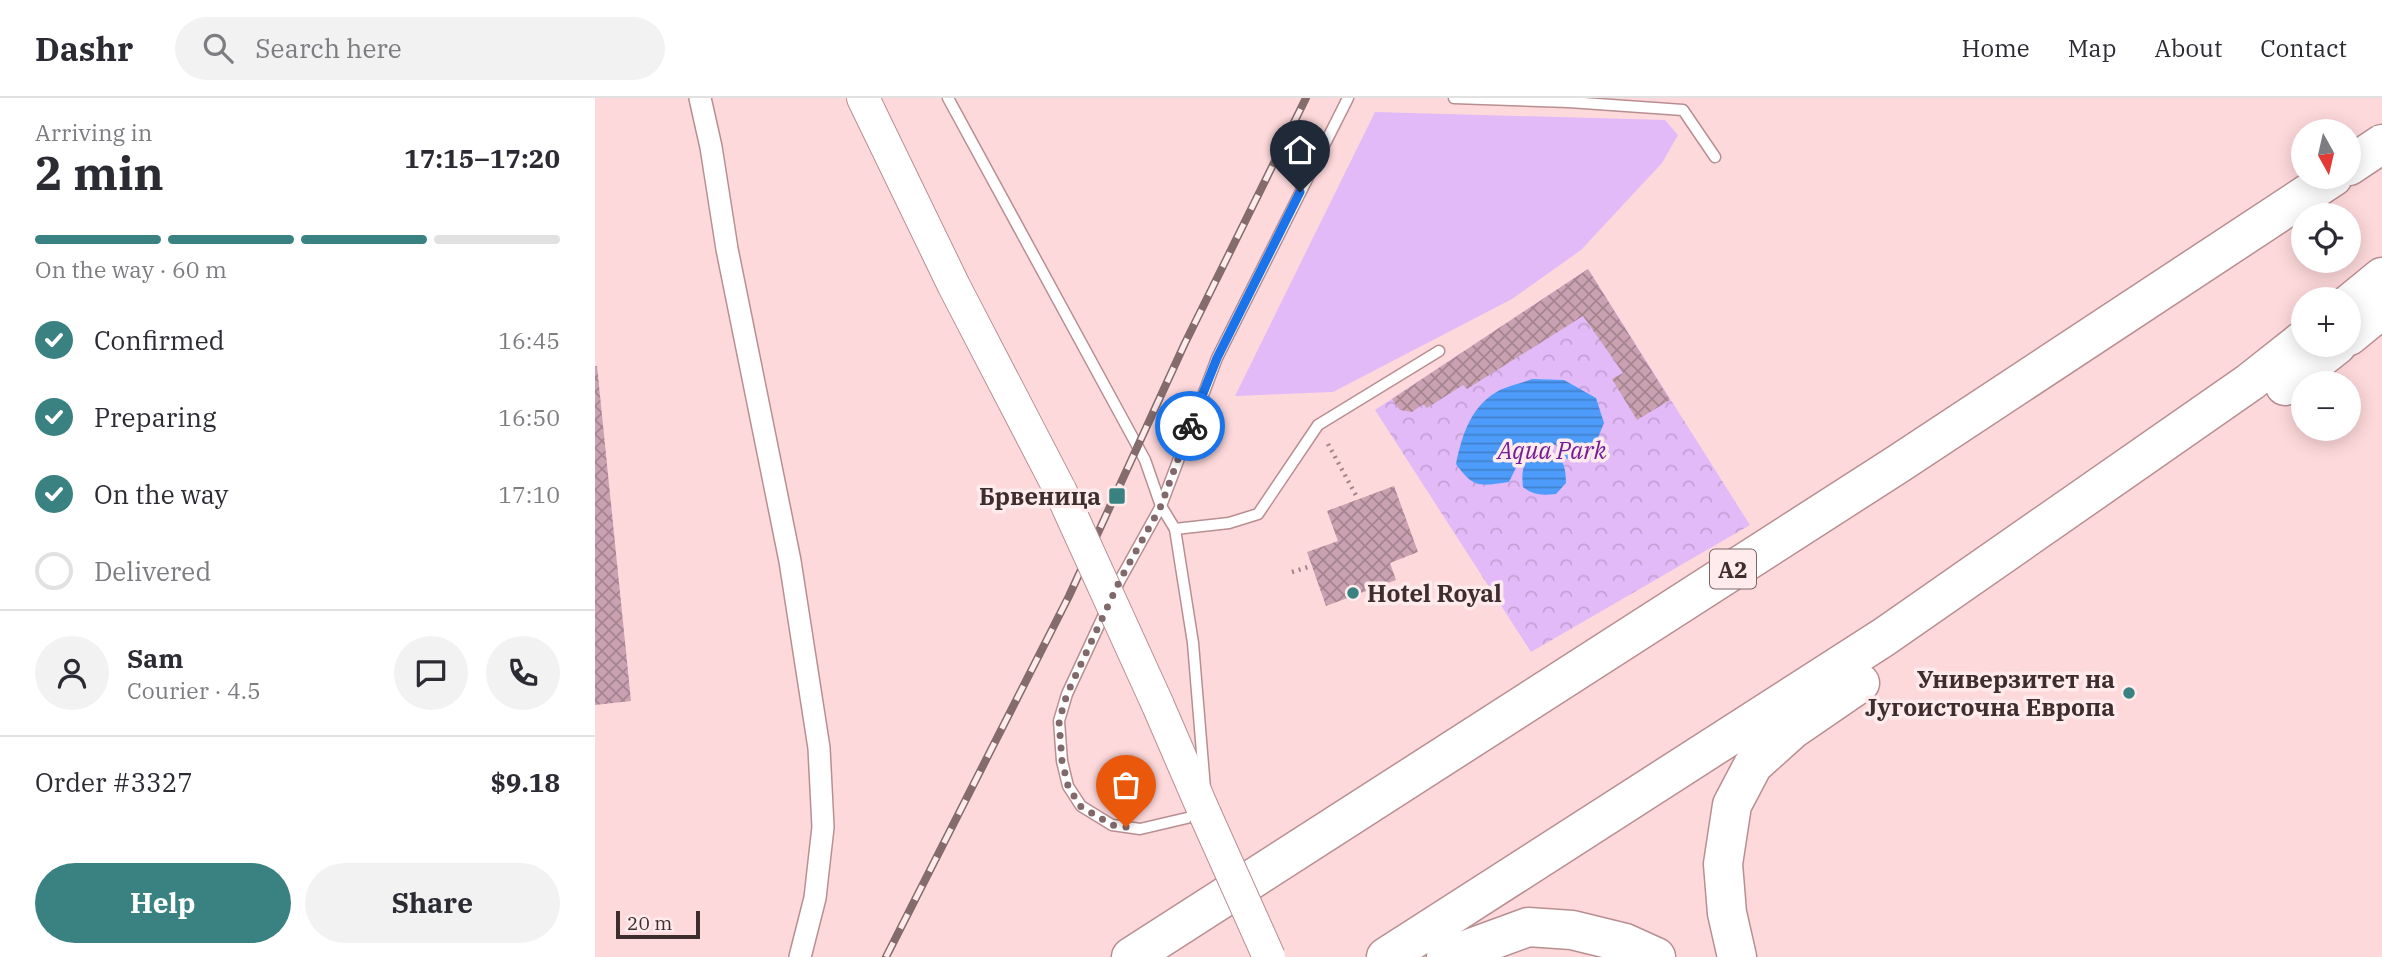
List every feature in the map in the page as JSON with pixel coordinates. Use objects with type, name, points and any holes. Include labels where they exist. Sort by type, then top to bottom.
[{"type":"highway","points":[[2361,158],[2382,144]]},
{"type":"highway","name":"A2","points":[[1131,957],[1898,464],[2315,189]]},
{"type":"highway","points":[[2361,294],[2382,277]]},
{"type":"highway","points":[[2361,326],[2382,309]]},
{"type":"highway","points":[[1386,957],[1884,638],[2250,382],[2291,350]]},
{"type":"highway","points":[[1737,957],[1727,913],[1723,863],[1732,805],[1753,765],[1793,729],[2266,399],[2321,357]]},
{"type":"highway","points":[[1446,957],[1528,927],[1572,930],[1625,943],[1656,957]]},
{"type":"main road","points":[[863,98],[954,286],[1060,490],[1269,957]]},
{"type":"street","points":[[700,98],[789,561],[819,748],[823,827],[815,898],[800,957]]},
{"type":"lane","points":[[947,98],[1145,460],[1161,506],[1175,529],[1193,643],[1206,777],[1205,814],[1140,829],[1112,825],[1080,806],[1068,786],[1062,761],[1059,721],[1067,694],[1120,580],[1161,506],[1217,358],[1348,98]]},
{"type":"lane","points":[[1454,98],[1683,110],[1715,157]]},
{"type":"lane","points":[[1175,529],[1230,523],[1258,514],[1318,425],[1439,351]]},
{"type":"path","points":[[1318,425],[1358,499]]},
{"type":"path","points":[[1291,572],[1311,566]]},
{"type":"green space","points":[[1375,112],[1665,120],[1678,135],[1662,163],[1581,250],[1512,299],[1333,392],[1235,396]]},
{"type":"green space","name":"Aqua Park","points":[[1588,269],[1750,525],[1531,652],[1375,410]]},
{"type":"water","points":[[1532,379],[1564,380],[1596,398],[1604,423],[1594,447],[1567,459],[1556,445],[1537,445],[1525,452],[1509,482],[1484,485],[1473,482],[1456,464],[1469,422],[1490,396],[1504,388]]},
{"type":"water","points":[[1538,451],[1552,453],[1563,463],[1566,483],[1556,494],[1543,495],[1523,487],[1524,466]]},
{"type":"building","points":[[1588,269],[1670,400],[1637,420],[1612,379],[1623,373],[1583,316],[1467,389],[1463,385],[1427,408],[1423,404],[1412,412],[1400,410],[1392,399]]},
{"type":"building","points":[[595,366],[631,701],[595,705]]},
{"type":"building","name":"Hotel Royal","points":[[1394,486],[1418,552],[1390,563],[1396,580],[1326,606],[1307,552],[1338,541],[1327,511]]},
{"type":"railway","points":[[886,957],[1069,596],[1185,343],[1306,98]]},
{"type":"way so far","points":[[1126,827],[1112,825],[1080,806],[1068,786],[1062,761],[1059,721],[1067,694],[1120,580],[1161,506],[1190,426]]},
{"type":"place","name":"Брвеница","points":[[1117,496]]},
{"type":"place","name":"Hotel Royal","points":[[1353,593]]},
{"type":"place","name":"Универзитет на Југоисточна Европа","points":[[2129,693]]},
{"type":"route","points":[[1190,426],[1217,358],[1300,192]]}]
